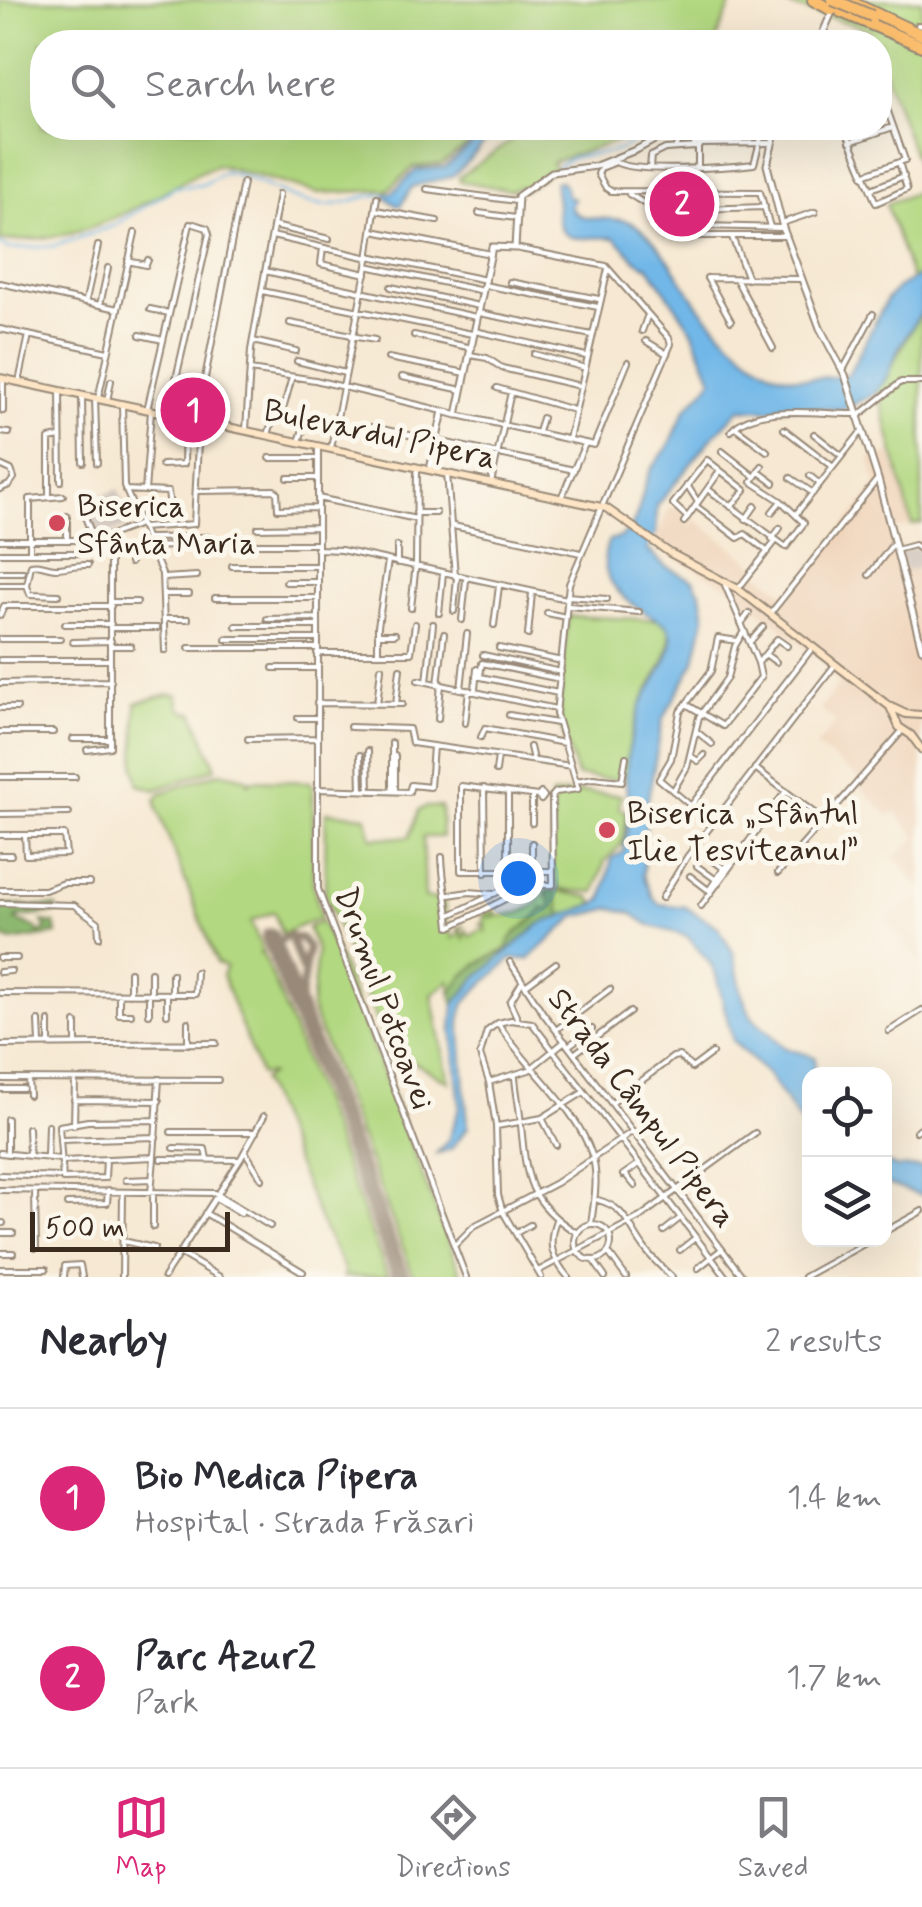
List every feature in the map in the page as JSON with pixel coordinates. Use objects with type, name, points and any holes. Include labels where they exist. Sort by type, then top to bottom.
[{"type":"highway","points":[[813,0],[921,33]]},
{"type":"highway","points":[[847,0],[921,33]]},
{"type":"highway","points":[[865,0],[921,33]]},
{"type":"highway","points":[[835,8],[873,14]]},
{"type":"main road","name":"Bulevardul Pipera","points":[[1,378],[602,507],[670,554],[729,586]]},
{"type":"main road","points":[[729,586],[889,706],[922,716]]},
{"type":"main road","points":[[889,706],[922,748]]},
{"type":"main road","points":[[905,727],[908,714]]},
{"type":"main road","points":[[905,727],[908,714]]},
{"type":"main road","points":[[905,727],[922,716]]},
{"type":"street","points":[[835,8],[847,0]]},
{"type":"street","points":[[863,175],[905,160],[893,127]]},
{"type":"street","points":[[515,248],[516,201],[520,193],[552,172],[596,166],[656,140]]},
{"type":"street","points":[[675,148],[677,140]]},
{"type":"street","points":[[698,140],[697,217],[702,226],[782,225],[815,212]]},
{"type":"street","points":[[650,168],[653,154],[675,148],[761,140],[754,164],[650,168],[624,167],[616,162],[599,170],[599,178],[608,190],[626,192],[760,192],[770,226]]},
{"type":"street","points":[[773,140],[767,165],[782,225],[820,328],[844,372],[878,479],[922,650]]},
{"type":"street","points":[[856,140],[850,142],[876,203],[906,191],[898,162]]},
{"type":"street","points":[[871,190],[904,176]]},
{"type":"street","points":[[0,540],[94,540],[141,526],[194,524],[198,420],[243,183]]},
{"type":"street","points":[[427,189],[516,201]]},
{"type":"street","points":[[626,192],[666,217],[697,217]]},
{"type":"street","points":[[722,206],[724,192]]},
{"type":"street","points":[[246,430],[253,341],[279,194]]},
{"type":"street","points":[[331,448],[368,266],[377,197]]},
{"type":"street","points":[[697,210],[722,206],[765,208]]},
{"type":"street","points":[[743,225],[744,207]]},
{"type":"street","points":[[376,210],[437,221]]},
{"type":"street","points":[[479,214],[516,218]]},
{"type":"street","points":[[144,491],[149,410],[192,224],[210,232],[168,414]]},
{"type":"street","points":[[274,226],[329,238]]},
{"type":"street","points":[[373,231],[490,254]]},
{"type":"street","points":[[97,463],[100,399],[135,232]]},
{"type":"street","points":[[272,236],[484,285]]},
{"type":"street","points":[[674,236],[786,236]]},
{"type":"street","points":[[732,236],[748,279]]},
{"type":"street","points":[[457,415],[494,245],[608,268],[671,341],[582,553],[567,600],[557,724],[579,790],[538,796],[461,786],[462,872],[552,870]]},
{"type":"street","points":[[86,302],[98,246]]},
{"type":"street","points":[[323,248],[321,264],[366,274]]},
{"type":"street","points":[[128,261],[146,265],[148,260]]},
{"type":"street","points":[[368,266],[600,308]]},
{"type":"street","points":[[100,305],[108,268]]},
{"type":"street","points":[[568,439],[608,268]]},
{"type":"street","points":[[265,272],[593,335]]},
{"type":"street","points":[[731,321],[707,278],[800,280]]},
{"type":"street","points":[[736,279],[773,348]]},
{"type":"street","points":[[510,282],[601,300]]},
{"type":"street","points":[[0,283],[118,309]]},
{"type":"street","points":[[391,287],[479,312]]},
{"type":"street","points":[[262,291],[586,356]]},
{"type":"street","points":[[150,309],[170,313]]},
{"type":"street","points":[[844,372],[873,314]]},
{"type":"street","points":[[642,331],[648,316]]},
{"type":"street","points":[[290,322],[375,340]]},
{"type":"street","points":[[0,329],[108,352]]},
{"type":"street","points":[[19,382],[29,335]]},
{"type":"street","points":[[140,335],[163,340]]},
{"type":"street","points":[[414,336],[471,351],[502,368],[580,386]]},
{"type":"street","points":[[253,341],[296,350]]},
{"type":"street","points":[[646,341],[667,354]]},
{"type":"street","points":[[534,354],[584,368]]},
{"type":"street","points":[[388,358],[466,373]]},
{"type":"street","points":[[297,361],[346,373]]},
{"type":"street","points":[[250,370],[343,387],[595,445],[628,362]]},
{"type":"street","points":[[284,406],[292,377]]},
{"type":"street","points":[[1,378],[3,411]]},
{"type":"street","points":[[402,378],[462,390]]},
{"type":"street","points":[[100,399],[111,381]]},
{"type":"street","points":[[768,451],[733,428],[751,419],[788,411],[855,413],[902,382],[922,382]]},
{"type":"street","points":[[497,388],[575,410]]},
{"type":"street","points":[[60,391],[61,481]]},
{"type":"street","points":[[491,482],[511,392]]},
{"type":"street","points":[[82,396],[83,462]]},
{"type":"street","points":[[122,404],[125,490],[162,578],[164,651]]},
{"type":"street","points":[[430,470],[443,412]]},
{"type":"street","points":[[162,465],[184,464],[185,418]]},
{"type":"street","points":[[268,435],[273,418]]},
{"type":"street","points":[[300,442],[306,418]]},
{"type":"street","points":[[538,432],[542,418]]},
{"type":"street","points":[[372,427],[574,470]]},
{"type":"street","points":[[784,430],[833,467]]},
{"type":"street","points":[[796,514],[862,431]]},
{"type":"street","points":[[0,432],[8,432]]},
{"type":"street","points":[[814,434],[842,456]]},
{"type":"street","points":[[50,494],[49,440],[60,437]]},
{"type":"street","points":[[561,498],[586,444]]},
{"type":"street","name":"Drumul Potcoavei","points":[[318,446],[320,899],[466,1277]]},
{"type":"street","points":[[709,490],[786,547],[803,527],[781,500],[722,452]]},
{"type":"street","points":[[270,458],[317,458]]},
{"type":"street","points":[[720,471],[685,519],[673,504],[706,460],[745,490]]},
{"type":"street","points":[[0,464],[11,470],[14,478],[0,490]]},
{"type":"street","points":[[731,507],[762,466]]},
{"type":"street","points":[[412,608],[418,467]]},
{"type":"street","points":[[446,473],[456,576],[454,611]]},
{"type":"street","points":[[810,476],[820,484]]},
{"type":"street","points":[[755,477],[774,483]]},
{"type":"street","points":[[288,478],[317,478]]},
{"type":"street","points":[[791,478],[813,494]]},
{"type":"street","points":[[770,614],[878,479]]},
{"type":"street","points":[[687,485],[697,504],[738,538],[745,534],[768,552]]},
{"type":"street","points":[[125,490],[170,493],[171,516]]},
{"type":"street","points":[[196,491],[274,490],[278,492],[278,509],[317,508]]},
{"type":"street","points":[[30,553],[31,498],[63,496]]},
{"type":"street","points":[[317,498],[416,516],[436,514]]},
{"type":"street","points":[[772,512],[781,500]]},
{"type":"street","points":[[80,504],[94,540]]},
{"type":"street","points":[[746,519],[755,506]]},
{"type":"street","points":[[67,516],[67,540]]},
{"type":"street","points":[[453,526],[582,553]]},
{"type":"street","points":[[258,528],[317,528]]},
{"type":"street","points":[[750,538],[758,528]]},
{"type":"street","points":[[686,704],[720,726],[761,677],[729,586],[768,552],[780,528]]},
{"type":"street","points":[[87,750],[109,750],[110,536]]},
{"type":"street","points":[[146,538],[208,537]]},
{"type":"street","points":[[245,544],[317,546],[638,612]]},
{"type":"street","points":[[150,547],[199,545]]},
{"type":"street","points":[[869,576],[896,546],[914,545],[922,550]]},
{"type":"street","points":[[396,563],[397,546]]},
{"type":"street","points":[[0,553],[130,552],[130,563]]},
{"type":"street","points":[[378,653],[388,561]]},
{"type":"street","points":[[58,595],[31,595],[27,585],[33,563],[54,568],[88,565]]},
{"type":"street","points":[[232,566],[317,566]]},
{"type":"street","points":[[0,572],[22,572]]},
{"type":"street","points":[[439,613],[443,573]]},
{"type":"street","points":[[162,578],[197,576]]},
{"type":"street","points":[[462,620],[466,578]]},
{"type":"street","points":[[286,582],[317,582]]},
{"type":"street","points":[[0,585],[27,585]]},
{"type":"street","points":[[494,625],[499,586]]},
{"type":"street","points":[[528,635],[532,593]]},
{"type":"street","points":[[163,594],[188,594]]},
{"type":"street","points":[[215,598],[317,598]]},
{"type":"street","points":[[567,600],[607,599]]},
{"type":"street","points":[[0,615],[4,606],[137,602]]},
{"type":"street","points":[[742,624],[750,613]]},
{"type":"street","points":[[547,614],[566,617]]},
{"type":"street","points":[[266,619],[317,618]]},
{"type":"street","points":[[164,619],[188,619]]},
{"type":"street","points":[[65,624],[157,628]]},
{"type":"street","points":[[189,648],[412,653],[415,624]]},
{"type":"street","points":[[427,682],[433,624]]},
{"type":"street","points":[[236,626],[317,626]]},
{"type":"street","points":[[750,643],[763,627]]},
{"type":"street","points":[[672,792],[685,772],[702,712],[727,678],[744,631]]},
{"type":"street","points":[[378,634],[396,634]]},
{"type":"street","points":[[438,719],[444,634]]},
{"type":"street","points":[[461,688],[466,634]]},
{"type":"street","points":[[690,805],[659,779],[669,763],[680,712],[711,671],[718,638],[738,640]]},
{"type":"street","points":[[758,663],[777,638],[787,646]]},
{"type":"street","points":[[0,639],[60,639]]},
{"type":"street","points":[[226,640],[317,639]]},
{"type":"street","points":[[73,642],[131,646]]},
{"type":"street","points":[[683,816],[812,647]]},
{"type":"street","points":[[499,648],[562,661]]},
{"type":"street","points":[[765,654],[776,662]]},
{"type":"street","points":[[482,655],[560,676]]},
{"type":"street","points":[[0,660],[111,660]]},
{"type":"street","points":[[466,724],[482,663],[560,676]]},
{"type":"street","points":[[662,898],[687,857],[836,665]]},
{"type":"street","points":[[274,668],[317,668]]},
{"type":"street","points":[[377,704],[381,668]]},
{"type":"street","points":[[318,703],[399,704],[400,669]]},
{"type":"street","points":[[478,674],[558,693]]},
{"type":"street","points":[[418,680],[556,708]]},
{"type":"street","points":[[0,683],[110,681]]},
{"type":"street","points":[[0,708],[17,708]]},
{"type":"street","points":[[509,715],[557,724]]},
{"type":"street","points":[[298,718],[318,718]]},
{"type":"street","points":[[350,726],[409,730],[412,743],[571,766]]},
{"type":"street","points":[[778,873],[905,727]]},
{"type":"street","points":[[482,737],[485,728],[564,743]]},
{"type":"street","points":[[696,731],[712,744]]},
{"type":"street","points":[[0,732],[54,732]]},
{"type":"street","points":[[248,739],[318,738]]},
{"type":"street","points":[[73,739],[110,739]]},
{"type":"street","points":[[392,743],[393,792]]},
{"type":"street","points":[[318,789],[409,792],[411,786],[431,786],[433,746]]},
{"type":"street","points":[[530,747],[532,760]]},
{"type":"street","points":[[368,751],[369,791]]},
{"type":"street","points":[[360,755],[361,791]]},
{"type":"street","points":[[496,771],[498,755]]},
{"type":"street","points":[[393,792],[395,756]]},
{"type":"street","points":[[690,756],[698,761],[704,756]]},
{"type":"street","points":[[576,781],[593,778],[622,782],[626,758]]},
{"type":"street","points":[[755,768],[825,821]]},
{"type":"street","points":[[0,777],[75,776]]},
{"type":"street","points":[[484,788],[485,873]]},
{"type":"street","points":[[701,906],[786,791]]},
{"type":"street","points":[[508,792],[508,872]]},
{"type":"street","points":[[532,822],[538,796]]},
{"type":"street","points":[[442,857],[442,882],[449,895],[452,928],[536,884],[552,886],[552,796]]},
{"type":"street","points":[[0,814],[69,813]]},
{"type":"street","points":[[0,835],[25,834],[66,836],[66,854],[26,856],[25,834]]},
{"type":"street","points":[[532,842],[532,872]]},
{"type":"street","points":[[714,845],[734,858]]},
{"type":"street","points":[[734,858],[737,850]]},
{"type":"street","points":[[0,855],[11,855]]},
{"type":"street","points":[[706,855],[725,870]]},
{"type":"street","points":[[697,866],[717,881]]},
{"type":"street","points":[[690,876],[710,891]]},
{"type":"street","points":[[0,890],[45,890],[63,883],[88,883]]},
{"type":"street","points":[[450,915],[508,885],[523,890]]},
{"type":"street","points":[[449,895],[494,894]]},
{"type":"street","points":[[0,904],[80,907],[98,922],[99,937]]},
{"type":"street","points":[[0,958],[17,958]]},
{"type":"street","name":"Strada Câmpul Pipera","points":[[510,962],[556,1030],[743,1277]]},
{"type":"street","points":[[518,1020],[510,1002],[523,984],[556,963]]},
{"type":"street","points":[[0,972],[11,972]]},
{"type":"street","points":[[130,972],[130,994]]},
{"type":"street","points":[[149,1014],[151,972]]},
{"type":"street","points":[[0,993],[196,994],[196,972]]},
{"type":"street","points":[[167,1014],[172,974]]},
{"type":"street","points":[[556,1030],[610,989]]},
{"type":"street","points":[[120,994],[119,1014],[131,1014]]},
{"type":"street","points":[[889,1031],[922,1010]]},
{"type":"street","points":[[574,1054],[630,1012]]},
{"type":"street","points":[[726,1277],[695,1238],[666,1199],[532,1024],[518,1020],[496,1023],[480,1046],[496,1126],[497,1186],[503,1212],[540,1274],[666,1199],[755,1133]]},
{"type":"street","points":[[40,1021],[40,1044]]},
{"type":"street","points":[[49,1021],[49,1044]]},
{"type":"street","points":[[188,1022],[188,1044]]},
{"type":"street","points":[[496,1023],[580,1130],[593,1159],[596,1200],[591,1224],[578,1234]]},
{"type":"street","points":[[76,1024],[76,1044]]},
{"type":"street","points":[[489,1082],[532,1068],[592,1029]]},
{"type":"street","points":[[0,1044],[216,1043]]},
{"type":"street","points":[[612,1103],[673,1056],[679,1056],[692,1068],[712,1054]]},
{"type":"street","points":[[515,1076],[524,1163],[535,1194],[556,1220],[578,1234]]},
{"type":"street","points":[[0,1079],[218,1080]]},
{"type":"street","points":[[10,1079],[10,1088]]},
{"type":"street","points":[[28,1079],[29,1095]]},
{"type":"street","points":[[153,1227],[159,1079]]},
{"type":"street","points":[[74,1125],[75,1080]]},
{"type":"street","points":[[0,1088],[23,1089]]},
{"type":"street","points":[[496,1126],[542,1118],[584,1092]]},
{"type":"street","points":[[74,1100],[158,1100]]},
{"type":"street","points":[[164,1277],[182,1254],[264,1116]]},
{"type":"street","points":[[542,1118],[556,1145]]},
{"type":"street","points":[[7,1119],[7,1154]]},
{"type":"street","points":[[62,1177],[59,1126],[88,1121],[158,1120]]},
{"type":"street","points":[[48,1125],[49,1158]]},
{"type":"street","points":[[28,1128],[29,1156]]},
{"type":"street","points":[[454,1246],[474,1226],[535,1194],[633,1131]]},
{"type":"street","points":[[171,1132],[256,1132]]},
{"type":"street","points":[[59,1140],[156,1137]]},
{"type":"street","points":[[174,1148],[206,1149],[207,1159]]},
{"type":"street","points":[[49,1158],[59,1151]]},
{"type":"street","points":[[245,1151],[262,1178]]},
{"type":"street","points":[[0,1153],[61,1160],[240,1160]]},
{"type":"street","points":[[0,1174],[105,1178],[106,1159]]},
{"type":"street","points":[[635,1186],[624,1174],[639,1164]]},
{"type":"street","points":[[126,1180],[152,1180]]},
{"type":"street","points":[[0,1190],[217,1196],[270,1226]]},
{"type":"street","points":[[35,1190],[36,1248]]},
{"type":"street","points":[[67,1204],[107,1203],[108,1190]]},
{"type":"street","points":[[122,1277],[123,1194]]},
{"type":"street","points":[[217,1196],[241,1213]]},
{"type":"street","points":[[596,1200],[613,1205],[629,1221],[644,1248],[672,1277]]},
{"type":"street","points":[[892,1228],[922,1211]]},
{"type":"street","points":[[205,1214],[303,1272]]},
{"type":"street","points":[[664,1231],[680,1218]]},
{"type":"street","points":[[556,1220],[550,1245],[556,1263],[568,1277]]},
{"type":"street","points":[[591,1224],[601,1226],[611,1242],[608,1252],[593,1260]]},
{"type":"street","points":[[516,1233],[530,1225]]},
{"type":"street","points":[[0,1233],[13,1233]]},
{"type":"street","points":[[578,1234],[578,1252]]},
{"type":"street","points":[[680,1250],[695,1238]]},
{"type":"street","points":[[123,1242],[154,1248]]},
{"type":"street","points":[[804,1277],[858,1247]]},
{"type":"street","points":[[698,1268],[722,1250]]},
{"type":"street","points":[[578,1252],[593,1260],[605,1277]]},
{"type":"street","points":[[608,1252],[626,1277]]},
{"type":"street","points":[[0,1253],[13,1253]]},
{"type":"street","points":[[182,1254],[220,1277]]},
{"type":"street","points":[[64,1277],[66,1265],[82,1266],[82,1277]]},
{"type":"street","points":[[0,1269],[46,1268]]},
{"type":"shaded area","points":[[891,453],[912,525],[894,530],[899,551],[922,552],[922,891],[895,857],[917,838],[896,812],[888,815],[861,788],[858,778],[816,746],[836,722],[820,709],[840,683],[830,675],[834,669],[731,588],[654,546],[669,507],[683,511],[690,526],[695,519],[758,567],[756,571],[788,596],[877,485],[869,459]]},
{"type":"shaded area","points":[[118,489],[133,525],[95,539],[82,503]]},
{"type":"shaded area","points":[[916,547],[922,552],[922,567],[905,572],[899,552]]},
{"type":"shaded area","points":[[922,894],[922,965],[887,919]]},
{"type":"green space","points":[[0,0],[733,0],[720,30],[30,30],[30,140],[471,140],[442,164],[414,167],[388,190],[318,193],[219,165],[99,224],[63,235],[0,241]]},
{"type":"green space","points":[[770,0],[922,0],[922,178],[892,94],[892,30],[869,29]]},
{"type":"green space","points":[[621,140],[552,162],[555,168],[525,190],[522,186],[510,190],[460,181],[459,177],[511,141]]},
{"type":"green space","points":[[922,190],[922,274],[912,280],[886,204]]},
{"type":"green space","points":[[922,311],[922,523],[912,525],[878,390]]},
{"type":"green space","points":[[568,616],[660,620],[669,628],[669,648],[640,710],[626,773],[619,780],[577,776],[558,717]]},
{"type":"green space","points":[[178,695],[179,706],[186,713],[193,712],[216,768],[156,790],[139,785],[135,768],[136,703]]},
{"type":"green space","points":[[220,772],[246,778],[249,784],[251,780],[310,782],[313,786],[313,884],[321,917],[282,934],[274,912],[251,921],[260,954],[278,990],[388,1277],[343,1277],[345,1271],[320,1221],[262,1080],[271,1074],[260,1075],[222,975],[226,967],[217,963],[157,808],[156,800],[161,793]]},
{"type":"green space","points":[[552,795],[621,795],[619,809],[627,811],[622,844],[605,861],[595,892],[561,890],[553,880]]},
{"type":"green space","points":[[441,807],[442,837],[423,837],[425,898],[444,899],[446,933],[449,926],[452,938],[459,934],[458,928],[464,925],[460,929],[464,938],[466,930],[470,936],[483,929],[486,932],[485,924],[479,925],[484,922],[483,914],[494,908],[496,914],[486,917],[528,909],[547,889],[590,897],[595,904],[476,978],[454,1005],[449,981],[432,995],[449,1082],[388,1048],[325,895],[326,812],[366,816],[372,838],[409,837],[419,810]]},
{"type":"green space","points":[[555,891],[562,916],[503,954],[454,1005],[451,993],[461,978],[506,950],[517,932],[543,908],[548,910],[552,906],[547,893]]},
{"type":"green space","points":[[0,905],[56,907],[55,913],[16,920],[35,927],[39,933],[47,929],[42,922],[55,924],[57,934],[12,941],[0,936]]},
{"type":"green space","points":[[321,921],[335,948],[462,1277],[414,1277],[311,1008],[317,952],[308,928]]},
{"type":"water","points":[[486,140],[452,176],[412,187],[401,205],[383,195],[393,192],[416,170],[445,167],[474,143]]},
{"type":"water","points":[[561,181],[567,196],[574,199],[570,207],[576,213],[621,220],[640,228],[662,251],[721,331],[773,372],[801,378],[848,375],[887,299],[922,274],[922,311],[899,348],[884,383],[873,395],[842,410],[791,406],[740,409],[657,506],[656,533],[647,549],[665,566],[693,580],[701,594],[705,616],[695,661],[663,719],[647,804],[643,875],[659,904],[685,907],[718,927],[734,954],[742,995],[751,1016],[785,1048],[815,1057],[814,1067],[802,1067],[802,1126],[769,1076],[733,1041],[716,975],[687,936],[612,908],[575,917],[529,959],[511,959],[464,1005],[460,1021],[468,1127],[451,1149],[436,1154],[448,1140],[460,1106],[452,1030],[454,1005],[476,978],[540,924],[603,898],[612,858],[623,852],[629,814],[626,780],[630,741],[640,708],[666,660],[671,640],[666,625],[618,592],[607,573],[605,552],[609,540],[619,538],[633,524],[650,471],[669,445],[686,409],[712,379],[692,330],[649,267],[638,262],[615,238],[573,237],[561,229],[555,182]]},
{"type":"water","points":[[892,1165],[922,1167],[922,1196],[892,1185]]},
{"type":"waterway","points":[[559,166],[579,156],[614,151],[635,140]]},
{"type":"waterway","points":[[0,244],[8,249],[54,246],[113,226],[175,187],[202,185],[225,172],[323,205],[385,195]]},
{"type":"taxiway","points":[[290,936],[302,970]]},
{"type":"taxiway","points":[[284,974],[273,961],[275,945],[285,937],[301,938],[308,948],[300,1016]]},
{"type":"runway","points":[[270,937],[401,1277]]},
{"type":"place","name":"Parc Azur2","points":[[682,204]]},
{"type":"place","name":"Bio Medica Pipera","points":[[193,410]]},
{"type":"place","name":"Biserica Sfânta Maria","points":[[57,523]]},
{"type":"place","name":"Biserica „Sfântul Ilie Tesviteanul”","points":[[607,830]]}]
